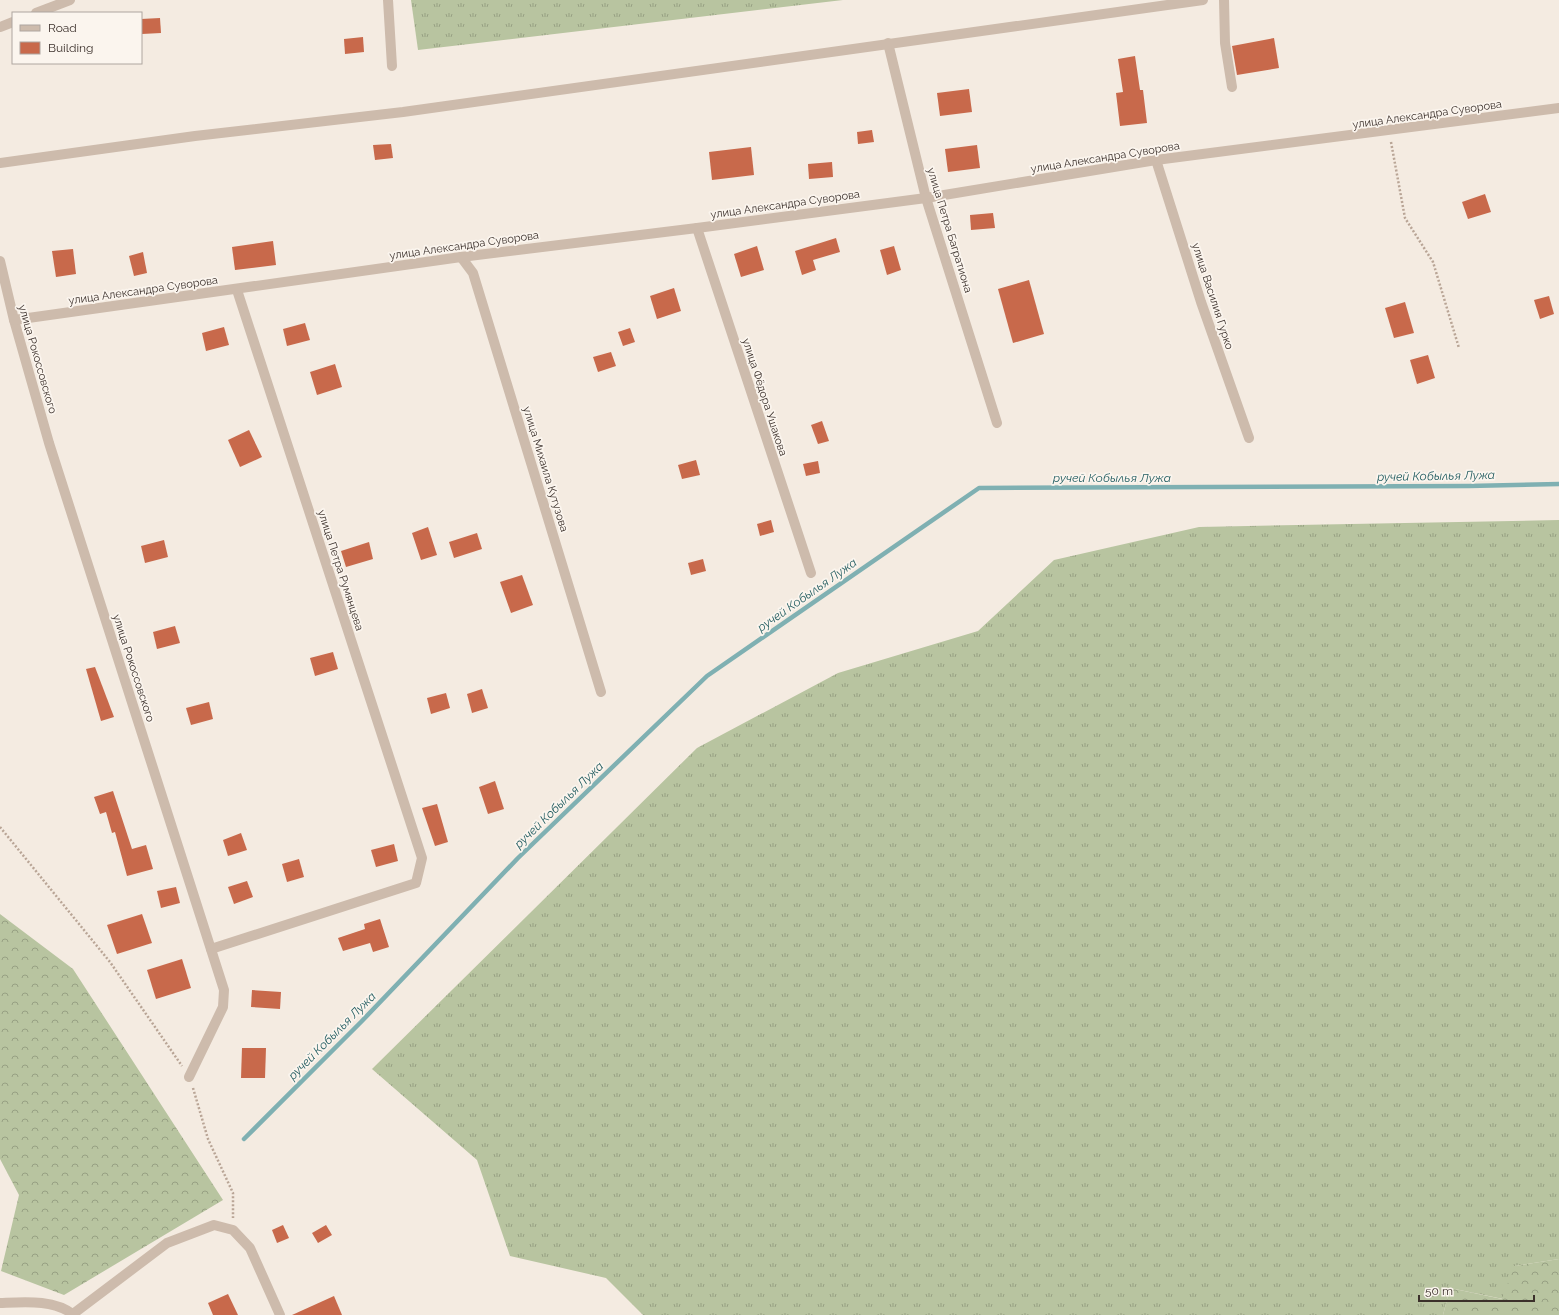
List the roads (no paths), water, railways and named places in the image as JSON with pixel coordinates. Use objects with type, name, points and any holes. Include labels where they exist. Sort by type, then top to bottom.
[{"type":"street","points":[[39,12],[70,0]]},
{"type":"street","points":[[388,0],[392,66]]},
{"type":"street","points":[[0,162],[195,136],[403,112],[1203,0]]},
{"type":"street","points":[[1224,0],[1225,43],[1232,87]]},
{"type":"street","points":[[0,27],[12,22]]},
{"type":"street","name":"улица Петра Багратиона","points":[[888,43],[926,198],[997,423]]},
{"type":"street","name":"улица Александра Суворова","points":[[14,320],[237,290],[461,257],[926,198],[1156,160],[1559,108]]},
{"type":"street","name":"улица Василия Гурко","points":[[1156,160],[1201,302],[1249,438]]},
{"type":"street","name":"улица Фёдора Ушакова","points":[[697,228],[811,573]]},
{"type":"street","name":"улица Михаила Кутузова","points":[[461,257],[473,273],[602,692]]},
{"type":"street","name":"улица Рокоссовского","points":[[0,260],[14,320],[49,443],[224,990],[223,1007],[189,1077]]},
{"type":"street","name":"улица Петра Румянцева","points":[[211,949],[416,883],[422,858],[237,290]]},
{"type":"street","points":[[0,1303],[30,1302],[58,1306],[74,1314],[168,1243],[214,1225],[232,1230],[250,1248],[280,1315]]},
{"type":"waterway","name":"ручей Кобылья Лужа","points":[[244,1139],[361,1022],[518,858],[707,676],[979,488],[1469,486],[1559,484]]}]
